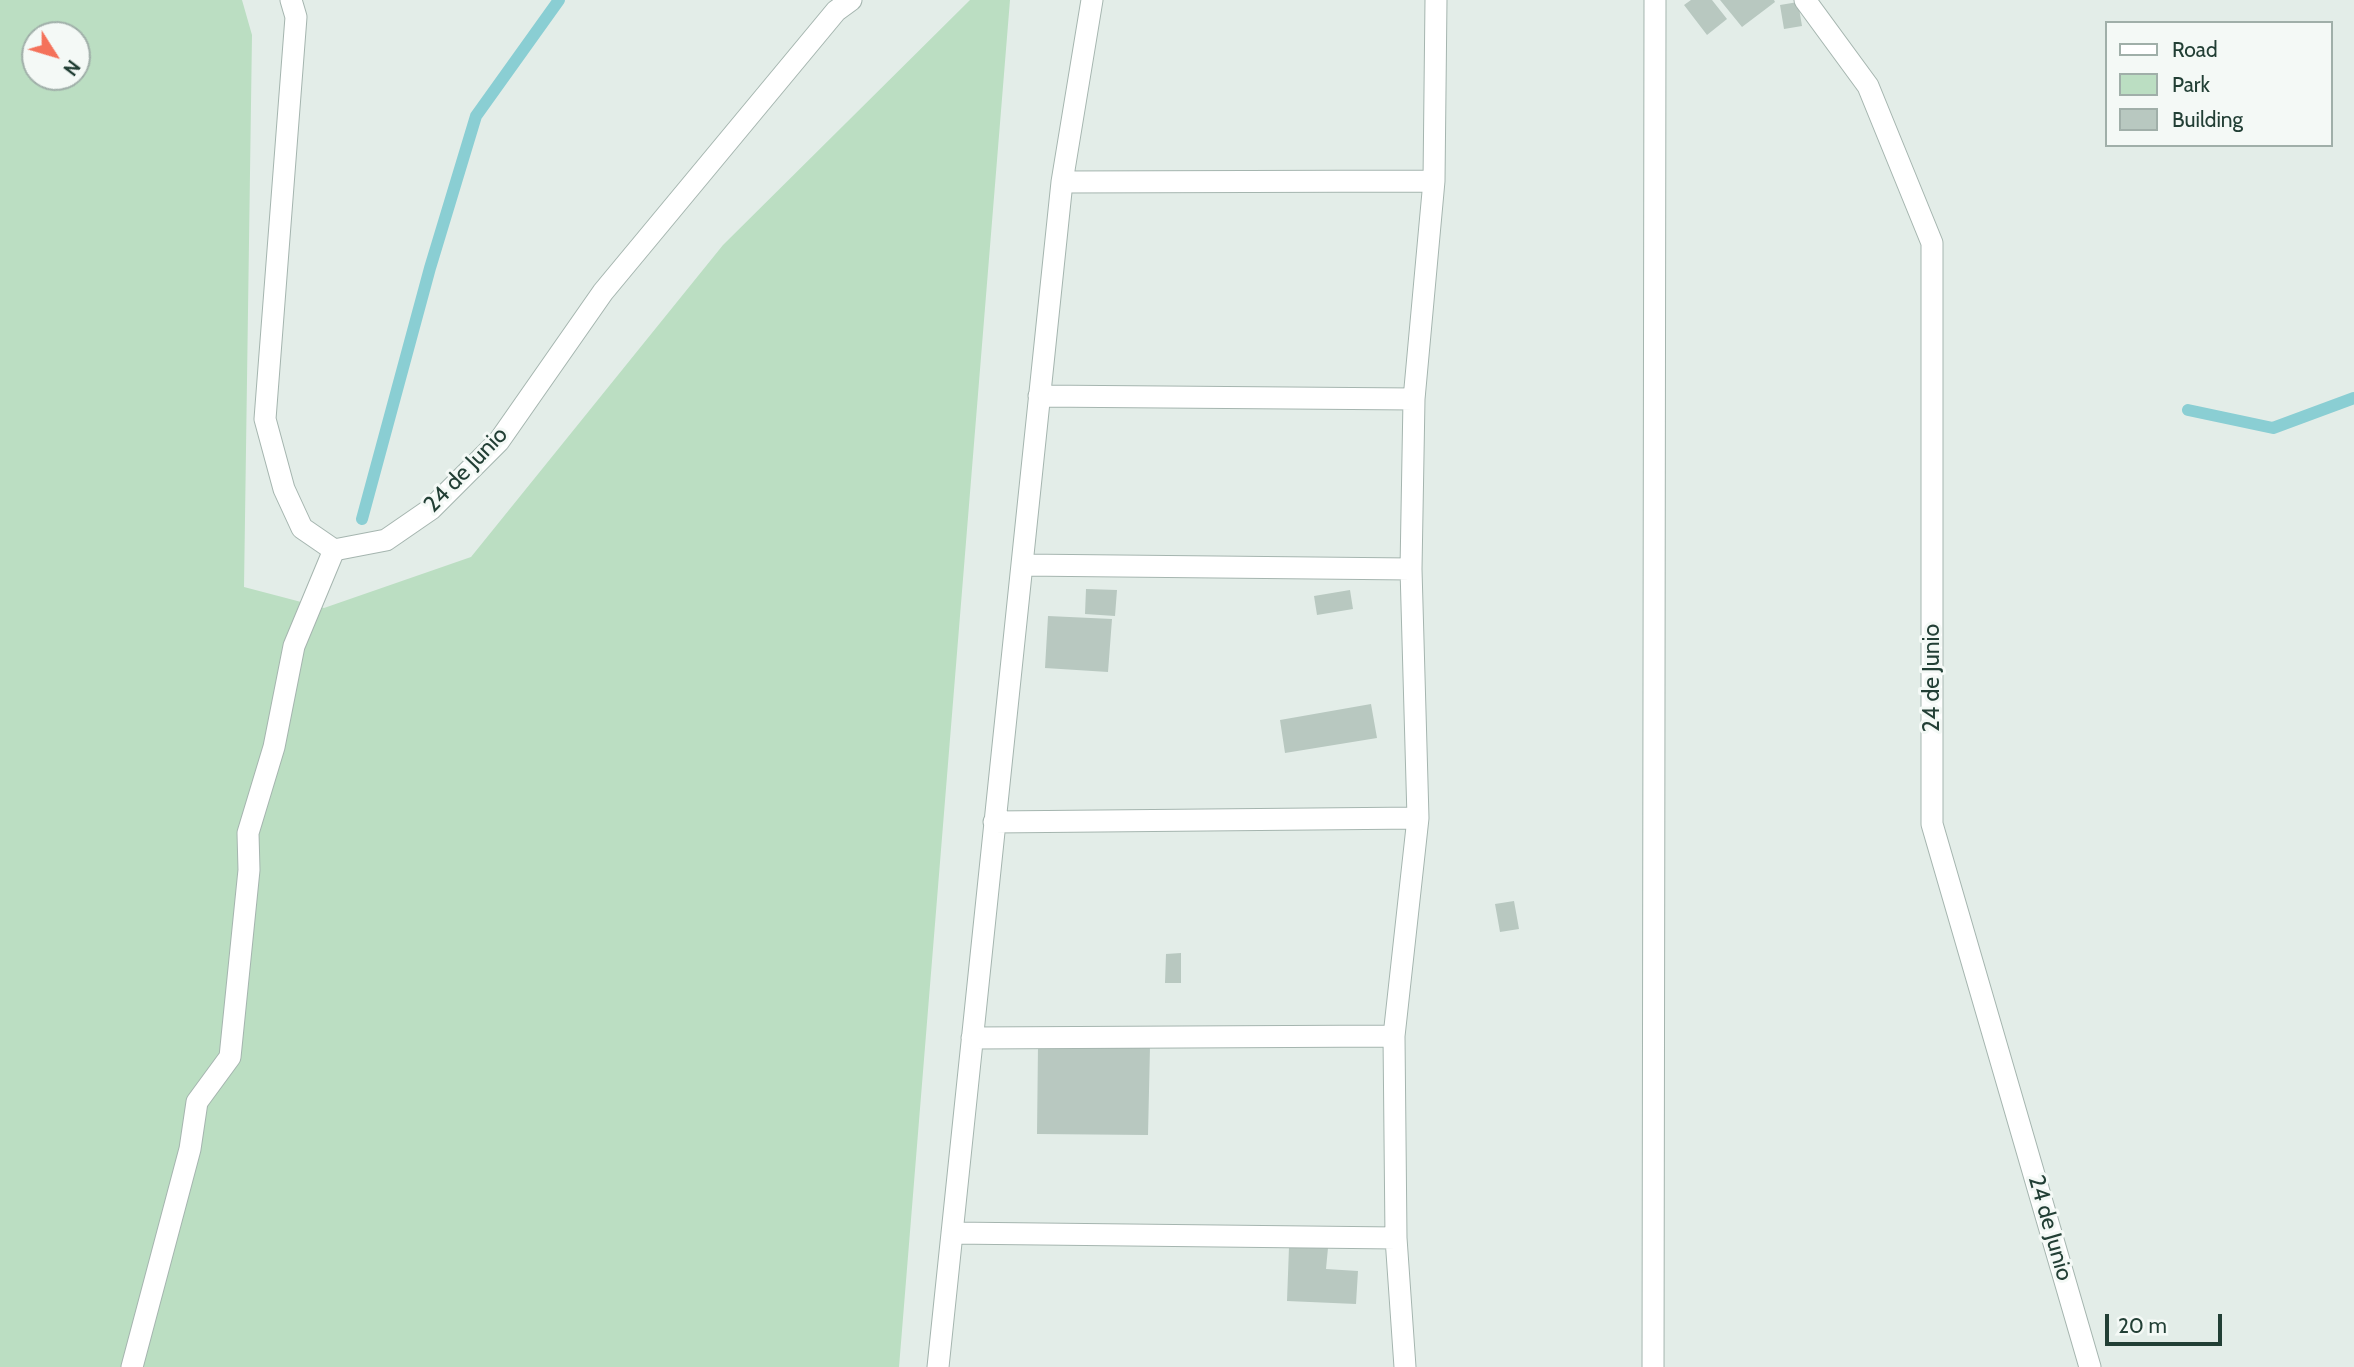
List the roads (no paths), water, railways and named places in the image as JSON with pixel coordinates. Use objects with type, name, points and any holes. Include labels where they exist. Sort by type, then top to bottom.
[{"type":"street","points":[[132,1367],[190,1149],[197,1102],[230,1057],[249,870],[248,832],[274,747],[294,646],[334,550],[302,528],[284,489],[265,419],[296,17],[291,0]]},
{"type":"street","name":"24 de Junio","points":[[334,550],[386,540],[431,509],[499,440],[603,292],[836,11],[851,0]]},
{"type":"street","points":[[938,1367],[1062,182],[1092,0]]},
{"type":"street","points":[[1405,1367],[1396,1238],[1394,1036],[1418,818],[1411,569],[1414,399],[1434,181],[1436,0]]},
{"type":"street","points":[[1653,1367],[1655,0]]},
{"type":"street","name":"24 de Junio","points":[[1805,0],[1868,86],[1932,243],[1932,824],[2090,1367]]},
{"type":"street","points":[[1062,182],[1434,181]]},
{"type":"street","points":[[1039,396],[1414,399]]},
{"type":"street","points":[[1022,565],[1411,569]]},
{"type":"street","points":[[995,822],[1418,818]]},
{"type":"street","points":[[972,1038],[1394,1036]]},
{"type":"street","points":[[952,1233],[1396,1238]]},
{"type":"waterway","points":[[362,519],[430,268],[476,116],[559,0]]},
{"type":"waterway","points":[[2188,410],[2273,428],[2354,398]]}]
